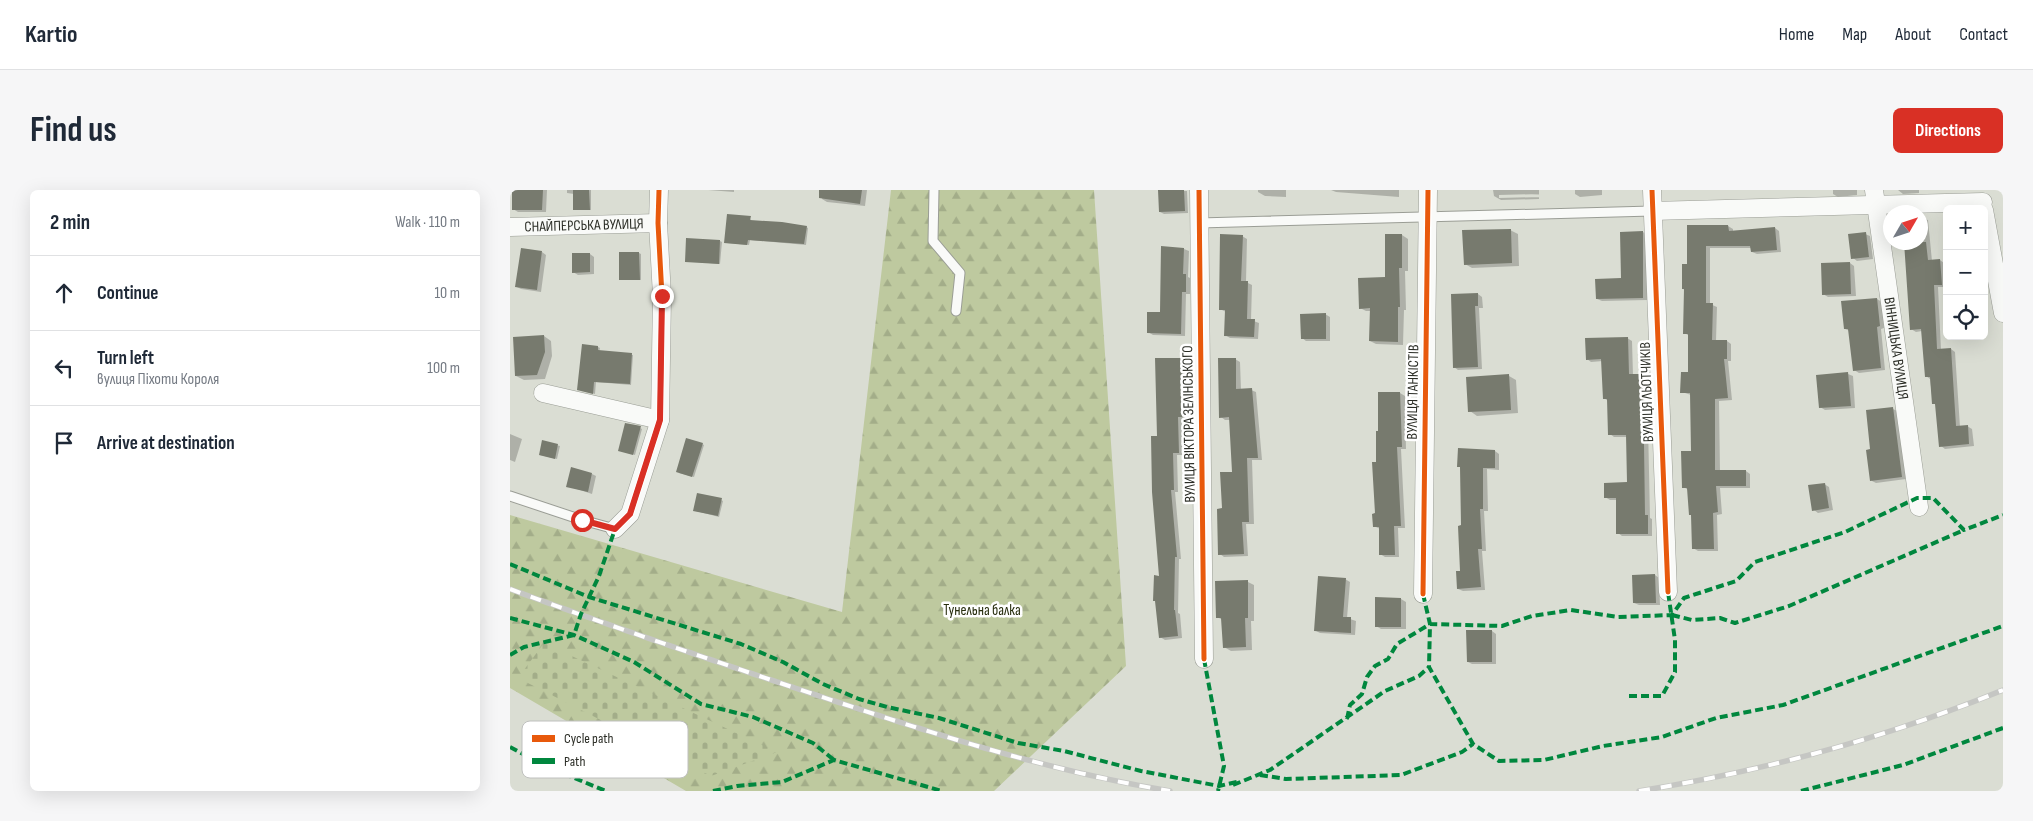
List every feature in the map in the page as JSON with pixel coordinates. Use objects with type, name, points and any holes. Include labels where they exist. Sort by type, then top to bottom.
[{"type":"street","points":[[615,529],[630,514],[660,420],[662,296],[658,223],[660,190]]},
{"type":"street","name":"ВУЛИЦЯ ВІКТОРА ЗЕЛІНСЬКОГО","points":[[1199,190],[1204,659]]},
{"type":"street","name":"ВУЛИЦЯ ТАНКІСТІВ","points":[[1423,594],[1428,190]]},
{"type":"street","name":"ВУЛИЦЯ ЛЬОТЧИКІВ","points":[[1652,190],[1668,592]]},
{"type":"street","points":[[1652,211],[1875,198],[1984,203],[2003,313]]},
{"type":"street","name":"ВІННИЦЬКА ВУЛИЦЯ","points":[[1875,198],[1918,507]]},
{"type":"street","name":"СНАЙПЕРСЬКА ВУЛИЦЯ","points":[[510,226],[658,223]]},
{"type":"street","points":[[543,394],[660,420]]},
{"type":"lane","points":[[934,190],[933,241],[960,272],[956,311]]},
{"type":"lane","points":[[1199,222],[1428,218],[1652,211]]},
{"type":"lane","points":[[510,496],[615,529]]},
{"type":"green space","name":"Тунельна балка","points":[[891,190],[1094,190],[1126,666],[994,791],[686,791],[664,778],[688,778],[688,721],[566,721],[510,688],[510,515],[842,612]]},
{"type":"green space","points":[[544,643],[777,752],[711,776],[688,764],[688,721],[603,721],[518,678]]},
{"type":"building","points":[[512,190],[543,190],[542,210],[512,210]]},
{"type":"building","points":[[573,190],[589,190],[590,210],[573,210]]},
{"type":"building","points":[[819,190],[862,190],[860,204],[819,198]]},
{"type":"building","points":[[1158,190],[1184,190],[1185,211],[1159,212]]},
{"type":"building","points":[[727,214],[751,216],[750,220],[807,226],[804,244],[748,240],[747,245],[724,243]]},
{"type":"building","points":[[1687,225],[1728,225],[1729,231],[1775,227],[1777,250],[1751,252],[1750,246],[1706,246],[1706,303],[1713,303],[1712,340],[1727,340],[1727,359],[1724,359],[1728,398],[1715,399],[1715,470],[1746,470],[1746,486],[1716,486],[1718,512],[1713,513],[1714,549],[1692,549],[1691,515],[1689,515],[1687,488],[1682,488],[1681,451],[1691,451],[1690,393],[1680,393],[1681,372],[1688,372],[1688,334],[1683,334],[1684,289],[1682,289],[1682,264],[1687,264]]},
{"type":"building","points":[[1511,229],[1512,263],[1464,265],[1462,230]]},
{"type":"building","points":[[1643,231],[1643,298],[1596,299],[1595,279],[1621,278],[1620,232]]},
{"type":"building","points":[[1866,232],[1869,257],[1851,259],[1848,234]]},
{"type":"building","points":[[1220,234],[1243,235],[1241,281],[1248,281],[1247,319],[1255,319],[1254,337],[1224,336],[1225,310],[1219,310]]},
{"type":"building","points":[[1385,234],[1402,234],[1402,268],[1399,268],[1400,307],[1398,307],[1398,342],[1369,341],[1370,308],[1359,309],[1358,278],[1385,277]]},
{"type":"building","points":[[686,238],[720,240],[719,264],[685,262]]},
{"type":"building","points":[[1161,246],[1184,248],[1183,274],[1186,274],[1186,292],[1182,292],[1181,334],[1147,333],[1147,312],[1160,312]]},
{"type":"building","points":[[521,248],[542,251],[537,290],[515,287]]},
{"type":"building","points":[[1905,250],[1927,250],[1928,260],[1940,259],[1942,285],[1934,285],[1937,349],[1951,348],[1956,426],[1968,425],[1969,444],[1939,447],[1935,404],[1932,404],[1930,377],[1925,377],[1921,329],[1910,330]]},
{"type":"building","points":[[619,252],[639,252],[640,280],[619,280]]},
{"type":"building","points":[[572,253],[590,253],[590,272],[572,273]]},
{"type":"building","points":[[1850,262],[1851,294],[1822,295],[1821,263]]},
{"type":"building","points":[[1478,293],[1478,306],[1475,306],[1478,367],[1453,368],[1451,294]]},
{"type":"building","points":[[1877,298],[1880,326],[1877,327],[1881,368],[1853,371],[1848,329],[1844,329],[1841,301]]},
{"type":"building","points":[[1326,313],[1326,339],[1301,339],[1300,314]]},
{"type":"building","points":[[544,335],[545,352],[537,375],[515,376],[513,337]]},
{"type":"building","points":[[1628,337],[1629,374],[1643,374],[1645,515],[1648,515],[1648,534],[1616,534],[1616,498],[1604,498],[1604,483],[1627,482],[1626,435],[1608,435],[1607,399],[1603,399],[1601,359],[1586,360],[1585,338]]},
{"type":"building","points":[[582,344],[598,346],[598,350],[632,353],[630,384],[594,382],[593,394],[577,390]]},
{"type":"building","points":[[1155,358],[1183,358],[1183,380],[1180,380],[1182,417],[1178,417],[1179,453],[1173,453],[1174,490],[1171,490],[1177,557],[1175,557],[1174,610],[1178,636],[1159,638],[1155,601],[1153,601],[1154,575],[1159,576],[1152,492],[1151,436],[1157,436]]},
{"type":"building","points":[[1218,358],[1236,358],[1236,389],[1252,388],[1258,458],[1247,458],[1249,522],[1242,522],[1244,554],[1218,555],[1217,509],[1222,508],[1220,472],[1232,472],[1229,417],[1219,418]]},
{"type":"building","points":[[1848,372],[1851,406],[1819,408],[1816,375]]},
{"type":"building","points":[[1509,374],[1511,410],[1468,412],[1466,377]]},
{"type":"building","points":[[1378,392],[1400,392],[1402,447],[1397,447],[1401,526],[1394,526],[1395,555],[1379,555],[1379,527],[1373,527],[1372,514],[1375,513],[1372,462],[1376,462]]},
{"type":"building","points":[[1893,407],[1902,477],[1870,481],[1866,450],[1870,449],[1866,410]]},
{"type":"building","points":[[625,423],[641,426],[633,455],[618,451]]},
{"type":"building","points":[[686,438],[703,443],[692,477],[676,472]]},
{"type":"building","points":[[542,440],[558,444],[555,459],[539,455]]},
{"type":"building","points":[[1458,448],[1495,450],[1495,468],[1483,468],[1483,509],[1480,509],[1482,549],[1478,549],[1481,587],[1457,589],[1456,571],[1460,571],[1458,526],[1461,525],[1460,467],[1457,467]]},
{"type":"building","points":[[571,467],[592,473],[588,492],[566,487]]},
{"type":"building","points":[[1825,483],[1829,508],[1812,511],[1808,485]]},
{"type":"building","points":[[697,493],[722,498],[718,516],[693,511]]},
{"type":"building","points":[[1655,574],[1656,603],[1633,603],[1632,575]]},
{"type":"building","points":[[1318,576],[1346,578],[1343,617],[1351,617],[1351,633],[1314,631]]},
{"type":"building","points":[[1248,580],[1248,618],[1245,618],[1246,647],[1223,648],[1221,618],[1216,618],[1215,581]]},
{"type":"building","points":[[1375,597],[1401,598],[1401,627],[1375,627]]},
{"type":"building","points":[[1466,630],[1492,630],[1492,662],[1467,662]]},
{"type":"railway","points":[[510,589],[688,652],[934,733],[1075,772],[1170,791]]},
{"type":"railway","points":[[1639,791],[1732,774],[1824,751],[1914,723],[2003,690]]},
{"type":"marked path","points":[[1347,719],[1350,705],[1362,694],[1367,677],[1375,666],[1388,659],[1397,644],[1430,624],[1502,626],[1532,616],[1571,610],[1618,617],[1672,615],[1684,598],[1736,581],[1755,562],[1845,532],[1917,498],[1933,498],[1964,530],[2003,515]]},
{"type":"marked path","points":[[510,655],[524,647],[574,635],[581,614],[599,576],[615,529]]},
{"type":"marked path","points":[[1672,615],[1692,620],[1720,618],[1735,623],[1789,606],[1964,530]]},
{"type":"marked path","points":[[510,564],[589,597],[741,644],[783,662],[823,684],[859,699],[939,718],[1018,743],[1064,751],[1141,771],[1219,786],[1237,782]]},
{"type":"marked path","points":[[1629,696],[1662,696],[1675,672],[1675,640],[1668,592]]},
{"type":"marked path","points":[[1423,594],[1430,624],[1429,667],[1473,744],[1499,761],[1544,760],[1603,746],[1662,737],[1716,718],[1783,705],[2003,626]]},
{"type":"marked path","points":[[510,618],[574,635],[634,662],[701,704],[753,717],[813,743],[834,760]]},
{"type":"marked path","points":[[1204,659],[1224,766],[1218,791]]},
{"type":"marked path","points":[[1233,785],[1270,770],[1385,691],[1419,676],[1429,667]]},
{"type":"marked path","points":[[1801,791],[1903,765],[2003,728]]},
{"type":"marked path","points":[[1260,775],[1286,779],[1401,775],[1462,752],[1473,744]]},
{"type":"marked path","points":[[510,747],[522,754]]},
{"type":"marked path","points":[[713,791],[737,786],[782,782],[834,760],[942,791]]},
{"type":"marked path","points":[[574,778],[606,791]]},
{"type":"cycle path","points":[[615,529],[630,514],[660,420],[662,296],[658,223],[659,190]]},
{"type":"cycle path","points":[[1199,190],[1204,659]]},
{"type":"cycle path","points":[[1423,594],[1428,190]]},
{"type":"cycle path","points":[[1652,190],[1668,592]]},
{"type":"route","points":[[582,520],[615,529],[630,514],[660,420],[662,296]]}]
